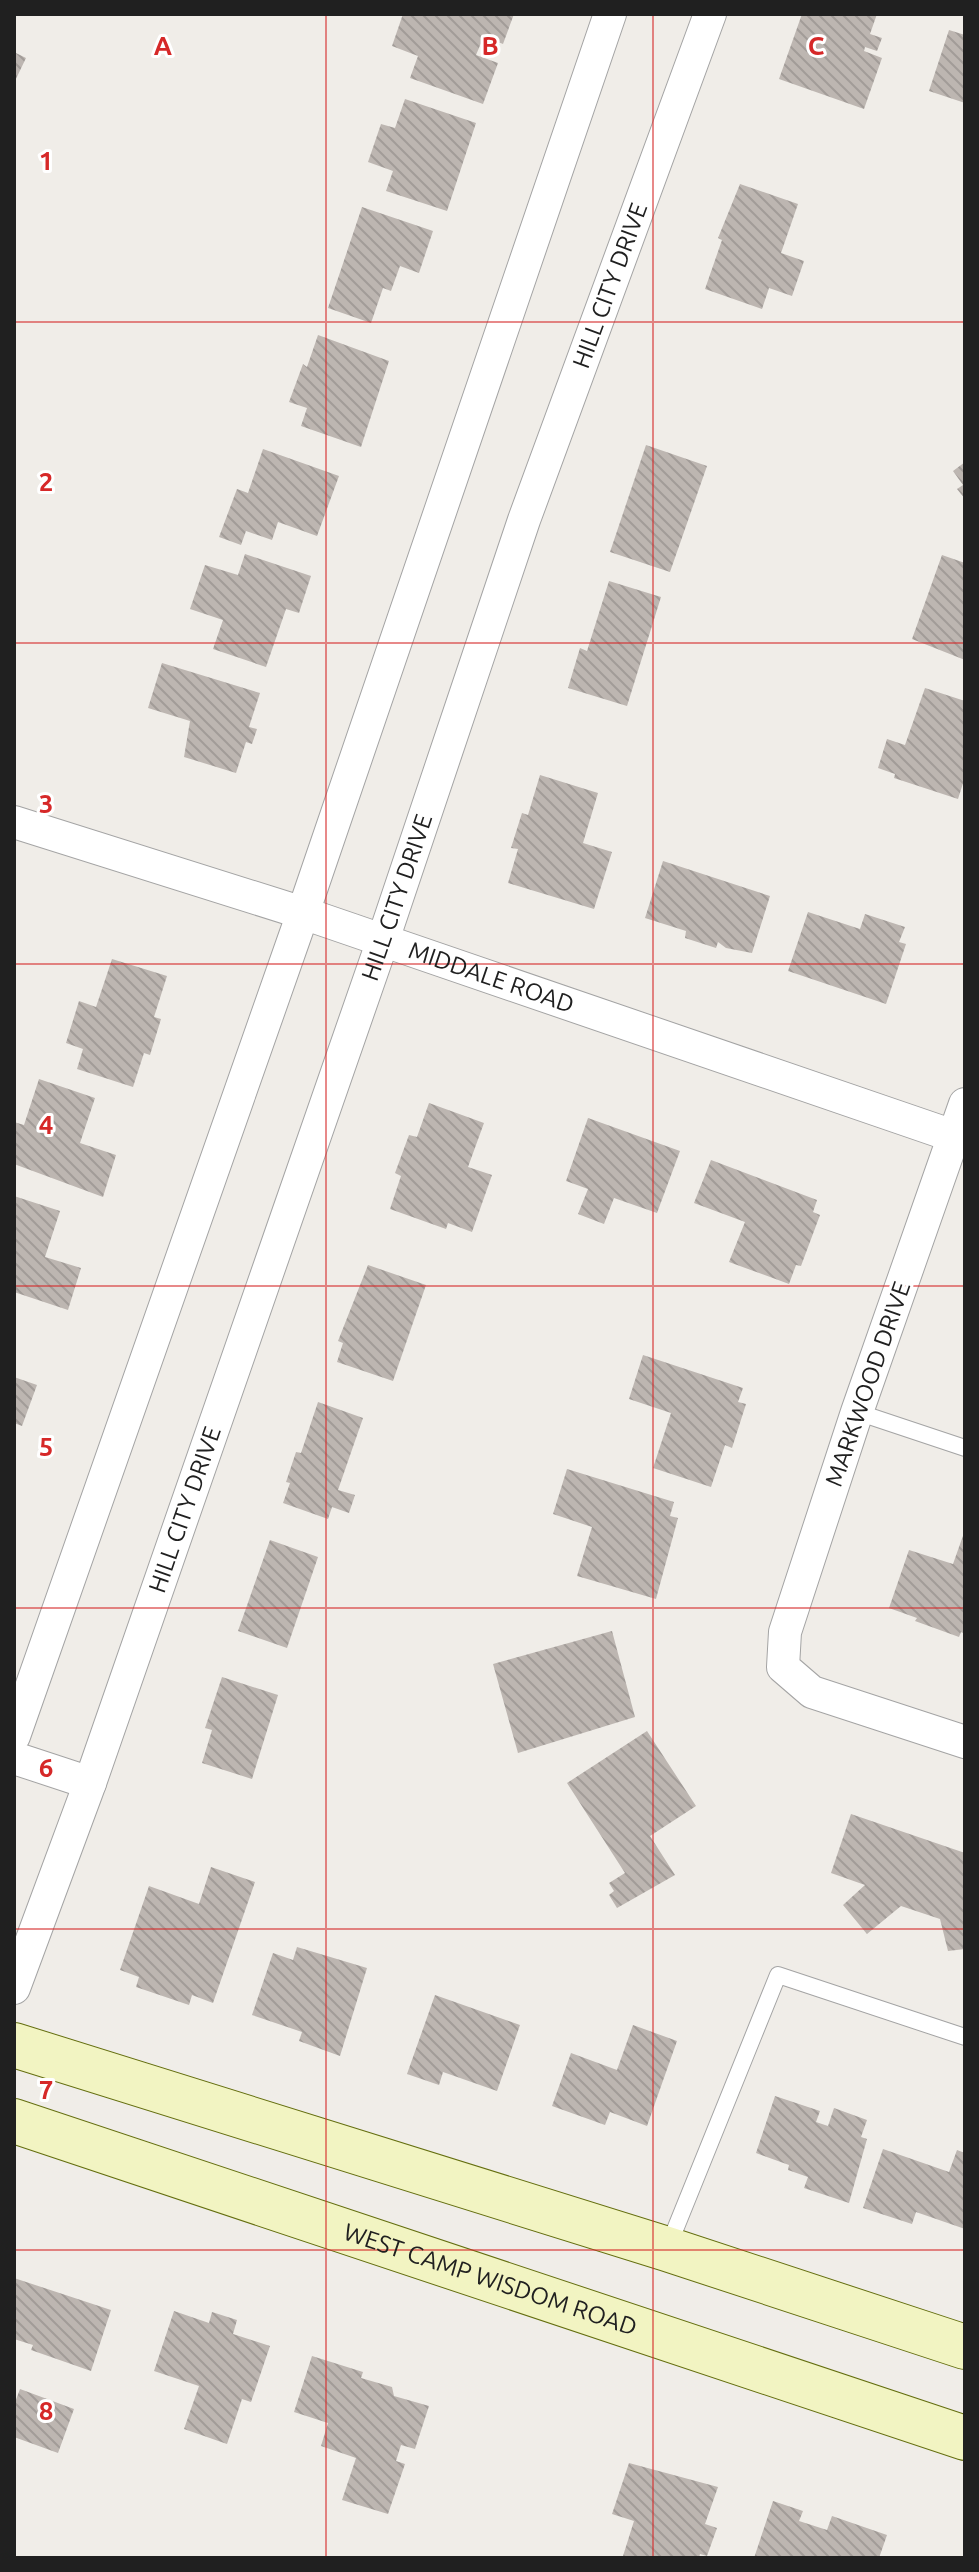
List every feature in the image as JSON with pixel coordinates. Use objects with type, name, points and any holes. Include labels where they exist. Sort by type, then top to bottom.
[{"type":"main road","points":[[14,2045],[667,2249],[965,2347]]},
{"type":"main road","name":"WEST CAMP WISDOM ROAD","points":[[14,2121],[965,2438]]},
{"type":"street","points":[[14,1736],[303,913],[610,14]]},
{"type":"street","name":"HILL CITY DRIVE","points":[[14,1988],[90,1783],[383,940],[524,520],[710,14]]},
{"type":"street","name":"MIDDALE ROAD","points":[[14,822],[303,913],[960,1138]]},
{"type":"street","name":"MARKWOOD DRIVE","points":[[965,1104],[960,1138],[857,1412],[785,1632],[783,1667],[812,1692],[965,1742]]},
{"type":"street","points":[[14,1758],[90,1783]]},
{"type":"lane","points":[[857,1412],[965,1448]]},
{"type":"lane","points":[[667,2249],[778,1975],[965,2037]]},
{"type":"building","points":[[403,14],[514,14],[503,44],[484,36],[476,55],[498,63],[483,104],[410,78],[418,56],[392,46]]},
{"type":"building","points":[[802,14],[877,14],[870,34],[882,38],[877,51],[865,47],[864,51],[882,58],[864,109],[779,79]]},
{"type":"building","points":[[949,30],[965,35],[965,103],[929,91]]},
{"type":"building","points":[[14,52],[26,58],[14,83]]},
{"type":"building","points":[[405,99],[476,123],[447,211],[386,191],[393,171],[368,162],[381,124],[395,128]]},
{"type":"building","points":[[740,184],[798,204],[781,253],[804,261],[792,296],[769,288],[762,309],[705,289],[722,240],[718,238]]},
{"type":"building","points":[[362,207],[433,231],[419,273],[400,266],[391,291],[383,288],[371,323],[328,308]]},
{"type":"building","points":[[318,335],[389,361],[361,447],[301,426],[307,408],[289,402],[303,364],[307,367]]},
{"type":"building","points":[[646,445],[707,466],[670,572],[610,552]]},
{"type":"building","points":[[263,449],[339,476],[317,536],[278,522],[272,540],[246,531],[241,545],[219,537],[237,489],[248,493]]},
{"type":"building","points":[[965,462],[965,499],[957,489],[963,485],[953,471]]},
{"type":"building","points":[[245,554],[311,576],[299,613],[286,609],[266,667],[213,649],[223,620],[190,609],[205,565],[238,575]]},
{"type":"building","points":[[942,555],[965,563],[965,660],[912,639]]},
{"type":"building","points":[[609,581],[661,597],[627,706],[568,688],[580,648],[587,651]]},
{"type":"building","points":[[162,663],[260,693],[249,727],[257,729],[252,744],[246,742],[236,773],[184,757],[190,721],[148,708]]},
{"type":"building","points":[[925,688],[965,701],[965,777],[958,799],[894,778],[895,774],[878,768],[887,739],[905,745]]},
{"type":"building","points":[[540,775],[598,793],[583,843],[612,852],[594,909],[508,883],[518,849],[511,848],[522,813],[528,815]]},
{"type":"building","points":[[663,861],[770,896],[752,953],[726,948],[718,942],[716,948],[685,938],[686,931],[645,918]]},
{"type":"building","points":[[808,912],[860,929],[865,914],[905,927],[899,942],[906,944],[886,1004],[788,971]]},
{"type":"building","points":[[112,959],[167,976],[154,1017],[161,1019],[150,1055],[144,1053],[133,1087],[77,1069],[83,1049],[66,1043],[79,1001],[96,1007]]},
{"type":"building","points":[[39,1079],[95,1098],[80,1143],[116,1155],[103,1197],[14,1164],[14,1122],[24,1125]]},
{"type":"building","points":[[429,1103],[484,1123],[468,1167],[492,1175],[472,1232],[448,1223],[446,1229],[390,1209],[401,1176],[395,1173],[409,1135],[417,1137]]},
{"type":"building","points":[[588,1118],[680,1151],[657,1213],[614,1198],[604,1224],[578,1214],[588,1189],[566,1181]]},
{"type":"building","points":[[711,1160],[817,1200],[813,1212],[820,1215],[801,1266],[796,1265],[789,1284],[729,1262],[745,1222],[694,1203]]},
{"type":"building","points":[[14,1196],[60,1211],[45,1257],[81,1268],[68,1310],[14,1292]]},
{"type":"building","points":[[368,1265],[426,1285],[393,1381],[337,1362],[343,1343],[338,1341]]},
{"type":"building","points":[[643,1355],[743,1388],[738,1402],[746,1404],[732,1448],[725,1445],[711,1487],[653,1468],[671,1413],[629,1399]]},
{"type":"building","points":[[14,1377],[37,1385],[22,1426],[14,1423]]},
{"type":"building","points":[[318,1402],[363,1418],[338,1490],[355,1495],[349,1513],[332,1507],[328,1519],[283,1503],[296,1452],[301,1453]]},
{"type":"building","points":[[567,1469],[674,1502],[670,1516],[678,1518],[656,1599],[577,1576],[592,1527],[553,1514]]},
{"type":"building","points":[[965,1530],[965,1634],[961,1632],[959,1637],[889,1608],[909,1550],[953,1564]]},
{"type":"building","points":[[270,1540],[318,1557],[287,1648],[238,1631]]},
{"type":"building","points":[[612,1631],[635,1717],[518,1753],[493,1664]]},
{"type":"building","points":[[222,1677],[278,1695],[252,1779],[202,1763],[212,1730],[205,1728]]},
{"type":"building","points":[[647,1731],[696,1806],[650,1836],[675,1875],[617,1908],[609,1895],[614,1891],[609,1883],[625,1873],[567,1783]]},
{"type":"building","points":[[851,1814],[965,1853],[965,1949],[948,1951],[940,1919],[901,1906],[867,1934],[843,1905],[865,1885],[831,1873]]},
{"type":"building","points":[[211,1867],[255,1882],[213,2003],[192,1995],[189,2005],[136,1987],[139,1977],[120,1970],[149,1886],[199,1904]]},
{"type":"building","points":[[297,1947],[367,1968],[340,2056],[299,2041],[302,2032],[252,2015],[273,1953],[293,1960]]},
{"type":"building","points":[[435,1995],[520,2025],[497,2091],[443,2072],[439,2085],[407,2074]]},
{"type":"building","points":[[633,2025],[677,2041],[647,2126],[610,2112],[605,2125],[552,2106],[571,2053],[617,2070]]},
{"type":"building","points":[[775,2096],[820,2111],[816,2122],[828,2126],[834,2108],[867,2120],[861,2137],[867,2139],[849,2203],[804,2188],[808,2177],[788,2170],[789,2165],[756,2153]]},
{"type":"building","points":[[883,2149],[949,2172],[957,2150],[965,2153],[965,2229],[916,2212],[912,2224],[863,2208]]},
{"type":"building","points":[[14,2278],[111,2310],[91,2371],[31,2350],[33,2345],[14,2339]]},
{"type":"building","points":[[174,2311],[209,2323],[212,2312],[237,2320],[233,2334],[270,2346],[251,2402],[242,2399],[227,2444],[184,2429],[199,2386],[154,2371]]},
{"type":"building","points":[[312,2356],[363,2372],[361,2378],[392,2387],[394,2396],[429,2406],[415,2449],[401,2445],[396,2461],[405,2464],[388,2514],[342,2500],[356,2458],[321,2446],[328,2423],[294,2412]]},
{"type":"building","points":[[20,2389],[74,2409],[58,2453],[14,2437],[14,2405]]},
{"type":"building","points":[[629,2463],[718,2487],[705,2524],[717,2528],[707,2556],[623,2556],[634,2521],[612,2514]]},
{"type":"building","points":[[773,2501],[803,2511],[799,2521],[827,2530],[832,2516],[887,2535],[879,2558],[754,2558]]}]
